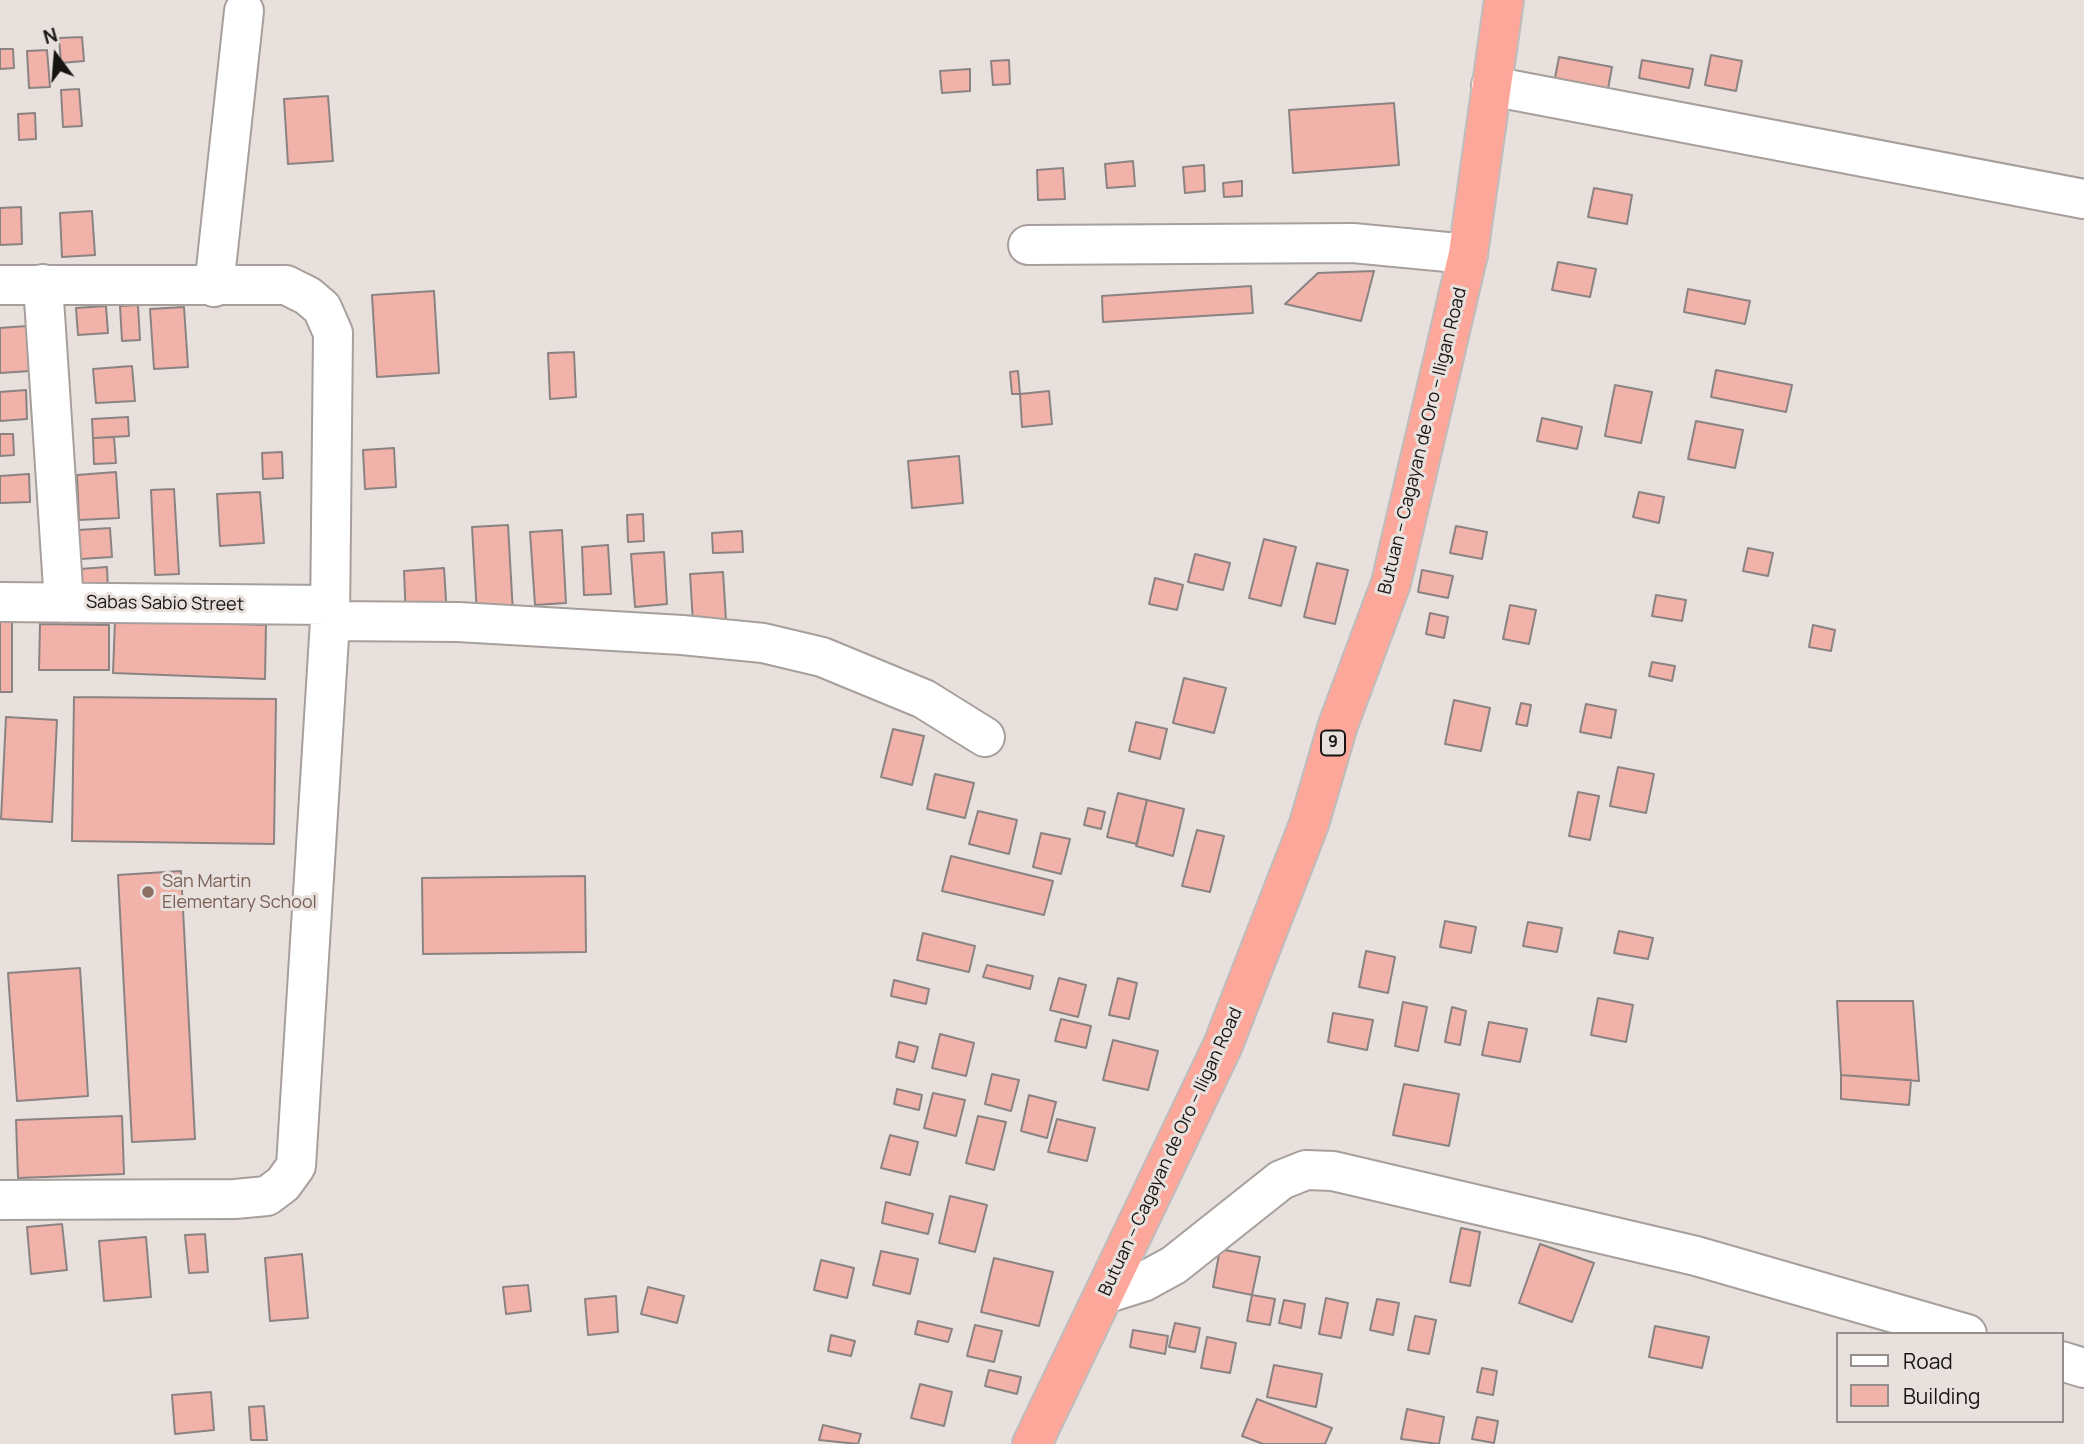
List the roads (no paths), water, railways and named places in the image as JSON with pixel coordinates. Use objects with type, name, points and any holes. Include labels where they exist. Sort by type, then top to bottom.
[{"type":"highway","name":"Butuan – Cagayan de Oro – Iligan Road","points":[[1032,1444],[1223,1045],[1308,824],[1338,725],[1391,583],[1468,254],[1504,0]]},
{"type":"street","points":[[214,287],[244,11]]},
{"type":"street","points":[[1490,86],[2084,199]]},
{"type":"street","points":[[1028,244],[1353,243],[1468,254]]},
{"type":"street","points":[[43,284],[64,603]]},
{"type":"street","points":[[0,285],[286,285],[308,296],[322,308],[333,333],[330,613],[296,1166],[283,1184],[267,1196],[235,1199],[0,1200]]},
{"type":"street","name":"Sabas Sabio Street","points":[[0,603],[330,613],[682,635],[762,643],[821,657],[924,699],[985,737]]},
{"type":"street","points":[[1105,1294],[1143,1282],[1174,1265],[1281,1181],[1306,1170],[1333,1171],[1696,1256],[1960,1332]]},
{"type":"street","points":[[2063,1362],[2084,1368]]},
{"type":"place","name":"San Martin Elementary School","points":[[148,892]]}]
